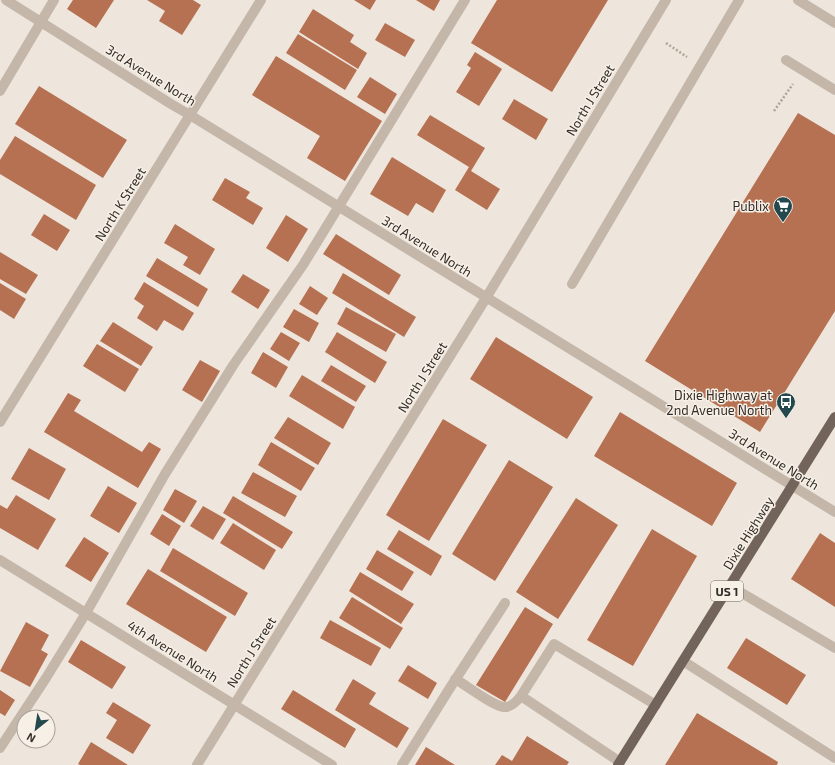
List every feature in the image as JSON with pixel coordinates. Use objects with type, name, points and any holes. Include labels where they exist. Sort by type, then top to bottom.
[{"type":"main road","name":"Dixie Highway","points":[[619,763],[793,486],[831,431],[835,417]]},
{"type":"street","name":"3rd Avenue North","points":[[6,0],[171,104],[835,512]]},
{"type":"street","points":[[0,91],[54,0]]},
{"type":"street","name":"North K Street","points":[[0,422],[261,0]]},
{"type":"street","points":[[0,748],[86,613],[165,474],[234,364],[303,265],[465,0]]},
{"type":"street","name":"North J Street","points":[[196,765],[486,298],[666,0]]},
{"type":"street","points":[[572,284],[739,0]]},
{"type":"street","points":[[798,0],[835,23]]},
{"type":"street","points":[[786,60],[835,90]]},
{"type":"street","name":"4th Avenue North","points":[[0,560],[332,765]]},
{"type":"street","points":[[730,586],[835,648]]},
{"type":"street","points":[[402,765],[505,603]]},
{"type":"street","points":[[456,679],[495,704],[504,708],[512,706],[521,696],[554,644],[656,705]]},
{"type":"street","points":[[683,661],[835,759],[832,765]]},
{"type":"street","points":[[521,696],[619,763]]},
{"type":"path","points":[[666,42],[688,57]]},
{"type":"path","points":[[774,111],[794,83],[800,86]]},
{"type":"building","points":[[73,0],[114,0],[96,28],[67,9]]},
{"type":"building","points":[[147,0],[193,0],[201,5],[182,35],[159,21],[165,11]]},
{"type":"building","points":[[354,0],[376,0],[370,10]]},
{"type":"building","points":[[416,0],[440,0],[434,11]]},
{"type":"building","points":[[497,0],[608,0],[552,92],[471,43]]},
{"type":"building","points":[[313,9],[354,35],[350,42],[367,53],[358,69],[299,32]]},
{"type":"building","points":[[385,23],[415,40],[405,57],[375,40]]},
{"type":"building","points":[[298,34],[357,70],[345,90],[286,53]]},
{"type":"building","points":[[475,52],[502,69],[479,106],[456,92],[471,68],[467,65]]},
{"type":"building","points":[[276,56],[382,121],[345,181],[307,158],[320,136],[252,95]]},
{"type":"building","points":[[370,77],[397,94],[385,114],[357,97]]},
{"type":"building","points":[[39,86],[127,140],[103,178],[15,124]]},
{"type":"building","points":[[514,99],[548,119],[536,140],[502,119]]},
{"type":"building","name":"Publix","points":[[798,113],[835,135],[835,311],[760,432],[645,361]]},
{"type":"building","points":[[430,115],[485,148],[471,171],[500,189],[487,210],[455,190],[469,167],[417,135]]},
{"type":"building","points":[[15,136],[96,185],[76,220],[0,174],[0,160]]},
{"type":"building","points":[[392,157],[446,190],[433,213],[416,203],[408,216],[370,194]]},
{"type":"building","points":[[225,178],[250,192],[246,198],[263,208],[253,225],[212,200]]},
{"type":"building","points":[[44,214],[70,230],[57,251],[31,235]]},
{"type":"building","points":[[286,215],[308,229],[288,262],[266,248]]},
{"type":"building","points":[[175,224],[215,249],[200,275],[183,265],[188,257],[164,243]]},
{"type":"building","points":[[336,234],[401,275],[389,295],[323,254]]},
{"type":"building","points":[[0,252],[38,275],[26,294],[0,279]]},
{"type":"building","points":[[157,258],[208,289],[198,307],[146,276]]},
{"type":"building","points":[[343,273],[416,317],[404,337],[332,293]]},
{"type":"building","points":[[243,274],[270,290],[258,309],[231,292]]},
{"type":"building","points":[[144,282],[194,313],[183,331],[164,320],[157,331],[137,318],[144,306],[134,299]]},
{"type":"building","points":[[0,283],[26,299],[14,319],[0,310]]},
{"type":"building","points":[[310,286],[328,298],[317,315],[299,304]]},
{"type":"building","points":[[346,307],[396,334],[386,352],[337,324]]},
{"type":"building","points":[[294,309],[319,323],[309,342],[283,327]]},
{"type":"building","points":[[113,322],[153,347],[141,366],[100,341]]},
{"type":"building","points":[[281,332],[300,343],[289,361],[270,349]]},
{"type":"building","points":[[337,332],[387,362],[375,383],[325,352]]},
{"type":"building","points":[[496,337],[593,397],[567,439],[470,379]]},
{"type":"building","points":[[97,344],[139,369],[125,392],[83,366]]},
{"type":"building","points":[[263,352],[288,367],[276,388],[251,373]]},
{"type":"building","points":[[200,360],[220,371],[202,402],[182,390]]},
{"type":"building","points":[[331,365],[366,386],[356,402],[321,381]]},
{"type":"building","points":[[302,375],[355,407],[343,429],[289,396]]},
{"type":"building","points":[[68,393],[81,400],[74,411],[142,452],[149,442],[161,449],[138,488],[44,432]]},
{"type":"building","points":[[620,412],[737,483],[712,526],[594,456]]},
{"type":"building","points":[[288,417],[331,443],[318,465],[274,438]]},
{"type":"building","points":[[443,419],[487,445],[429,541],[386,515]]},
{"type":"building","points":[[271,442],[315,468],[301,491],[258,465]]},
{"type":"building","points":[[29,448],[66,469],[49,500],[11,479]]},
{"type":"building","points":[[509,460],[553,487],[495,581],[452,554]]},
{"type":"building","points":[[253,472],[297,496],[285,517],[241,493]]},
{"type":"building","points":[[108,486],[137,503],[119,533],[90,516]]},
{"type":"building","points":[[175,489],[197,501],[184,523],[163,510]]},
{"type":"building","points":[[16,495],[56,519],[38,550],[0,528],[0,505],[7,509]]},
{"type":"building","points":[[233,496],[293,532],[282,549],[223,513]]},
{"type":"building","points":[[576,498],[618,525],[558,619],[516,592]]},
{"type":"building","points":[[203,506],[226,519],[213,540],[190,526]]},
{"type":"building","points":[[162,514],[181,526],[169,546],[150,534]]},
{"type":"building","points":[[233,523],[276,550],[264,570],[220,543]]},
{"type":"building","points":[[652,529],[697,556],[633,666],[587,640]]},
{"type":"building","points":[[399,530],[442,556],[431,576],[387,549]]},
{"type":"building","points":[[820,533],[835,543],[835,607],[791,579]]},
{"type":"building","points":[[84,537],[109,553],[91,582],[65,566]]},
{"type":"building","points":[[173,548],[248,593],[235,616],[160,571]]},
{"type":"building","points":[[377,550],[414,572],[402,591],[366,569]]},
{"type":"building","points":[[148,569],[227,617],[206,652],[126,604]]},
{"type":"building","points":[[360,572],[414,604],[401,624],[349,591]]},
{"type":"building","points":[[352,597],[403,628],[390,649],[339,618]]},
{"type":"building","points":[[525,607],[553,624],[505,702],[476,685]]},
{"type":"building","points":[[330,620],[381,648],[371,666],[320,638]]},
{"type":"building","points":[[26,622],[49,635],[41,650],[48,654],[30,687],[0,671]]},
{"type":"building","points":[[746,638],[806,675],[787,705],[727,668]]},
{"type":"building","points":[[81,640],[126,667],[112,689],[68,662]]},
{"type":"building","points":[[408,665],[437,683],[428,699],[398,681]]},
{"type":"building","points":[[353,679],[376,693],[369,704],[409,728],[397,748],[335,710]]},
{"type":"building","points":[[0,690],[15,700],[5,716],[0,713]]},
{"type":"building","points":[[293,690],[356,729],[345,748],[281,709]]},
{"type":"building","points":[[113,702],[151,725],[133,754],[106,738],[117,720],[106,713]]},
{"type":"building","points":[[697,713],[778,762],[777,765],[665,765]]},
{"type":"building","points":[[527,736],[569,762],[567,765],[495,765],[502,755],[512,761]]},
{"type":"building","points":[[91,742],[128,765],[78,764]]},
{"type":"building","points":[[426,747],[455,765],[415,765]]},
{"type":"place","name":"Publix","points":[[783,223]]},
{"type":"place","name":"Dixie Highway at 2nd Avenue North","points":[[786,419]]}]
